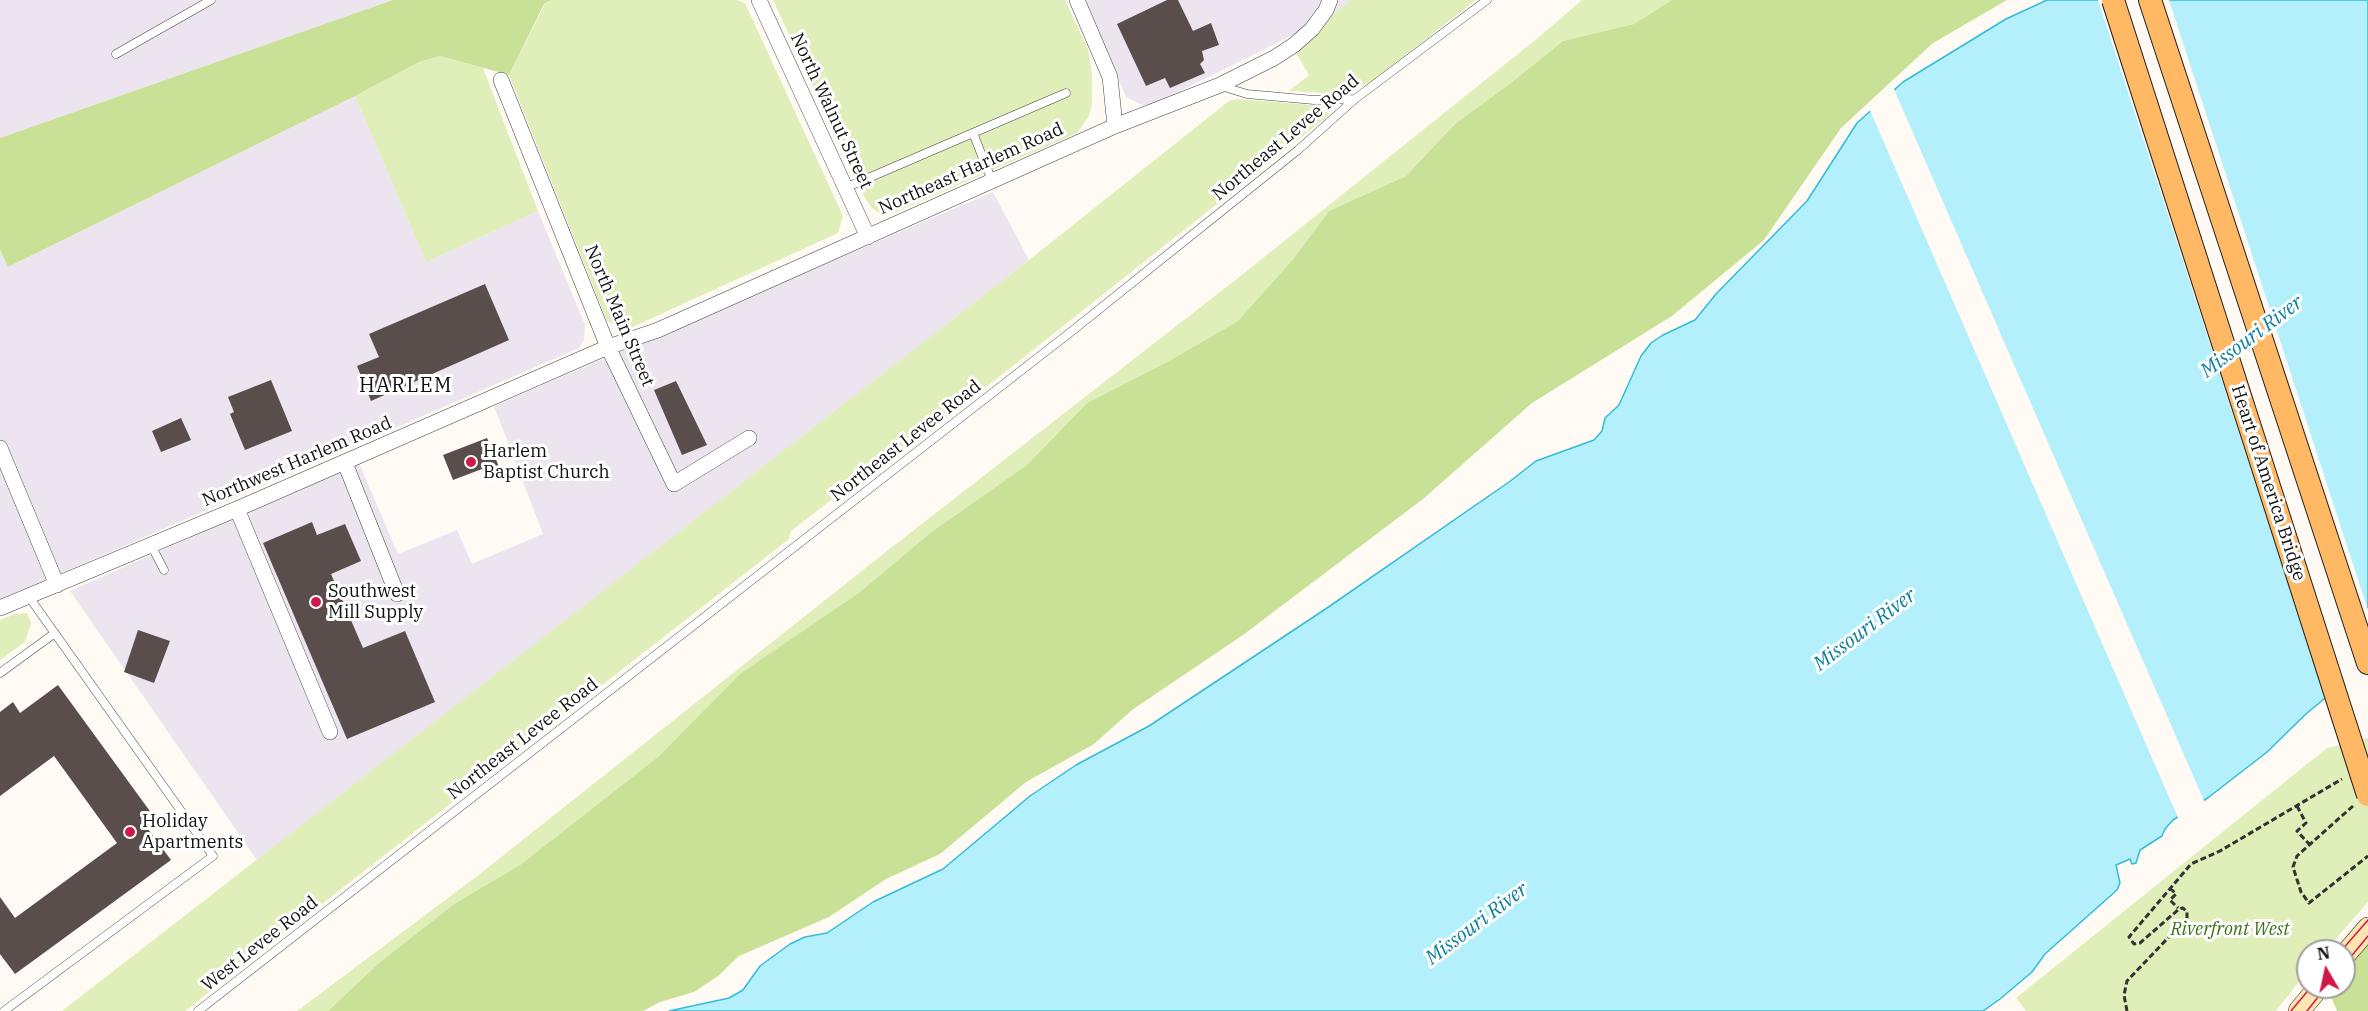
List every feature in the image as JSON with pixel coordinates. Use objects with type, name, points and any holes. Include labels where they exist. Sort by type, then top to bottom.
[{"type":"main road","name":"Heart of America Bridge","points":[[2113,0],[2363,798]]},
{"type":"main road","points":[[2150,0],[2368,663]]},
{"type":"main road","points":[[2356,942],[2368,928]]},
{"type":"main road","points":[[2299,1011],[2309,999]]},
{"type":"street","name":"North Walnut Street","points":[[759,0],[868,237]]},
{"type":"street","points":[[1077,0],[1110,77],[1115,126]]},
{"type":"street","name":"Northeast Harlem Road","points":[[608,347],[658,330],[1115,126],[1220,85],[1274,58],[1294,45],[1312,29],[1326,10],[1330,0]]},
{"type":"street","name":"North Main Street","points":[[501,80],[608,347],[674,484],[749,438]]},
{"type":"street","name":"Northwest Harlem Road","points":[[0,608],[345,463],[608,347]]},
{"type":"street","points":[[0,448],[57,585]]},
{"type":"street","points":[[345,463],[397,594]]},
{"type":"street","points":[[237,509],[330,732]]},
{"type":"lane","points":[[116,54],[210,0]]},
{"type":"lane","name":"Northeast Levee Road","points":[[340,901],[1072,331],[1298,150],[1355,99],[1487,0]]},
{"type":"lane","points":[[1220,85],[1247,94],[1314,100],[1355,99]]},
{"type":"lane","points":[[845,188],[1066,93]]},
{"type":"lane","points":[[973,133],[992,181]]},
{"type":"lane","points":[[152,545],[164,570]]},
{"type":"lane","points":[[4,1011],[213,856],[29,597]]},
{"type":"lane","points":[[0,673],[56,633]]},
{"type":"lane","name":"West Levee Road","points":[[198,1011],[340,901]]},
{"type":"path","points":[[2127,1011],[2124,995],[2127,981],[2187,918],[2187,912],[2184,908],[2179,909],[2140,943],[2134,944],[2130,941],[2131,933],[2191,864],[2220,851],[2348,776]]},
{"type":"path","points":[[2363,798],[2297,856],[2293,867],[2296,881],[2308,903],[2368,856]]},
{"type":"path","points":[[2297,806],[2306,823],[2297,831],[2310,845]]},
{"type":"path","points":[[2170,888],[2176,894],[2170,900],[2179,909]]},
{"type":"shaded area","points":[[0,0],[393,0],[0,138]]},
{"type":"shaded area","points":[[1085,0],[1351,0],[1331,16],[1154,104],[1142,105],[1126,97]]},
{"type":"shaded area","points":[[355,96],[426,262],[538,211],[585,325],[584,340],[579,348],[0,600],[0,250],[8,267]]},
{"type":"shaded area","points":[[993,192],[1029,260],[257,860],[70,591],[359,463],[398,554],[457,530],[472,564],[543,534],[494,406]]},
{"type":"green space","points":[[393,0],[551,0],[544,4],[509,75],[440,56],[419,62],[355,96],[8,267],[0,250],[0,138]]},
{"type":"green space","points":[[551,0],[736,0],[745,3],[843,216],[838,233],[626,330],[607,321],[509,75],[545,4]]},
{"type":"green space","points":[[773,0],[1065,0],[1088,49],[1092,74],[1092,104],[1089,116],[1077,133],[894,213],[881,214],[872,208],[865,198]]},
{"type":"green space","points":[[1351,0],[1476,0],[1372,81],[1338,94],[1289,91],[1309,75],[1295,51],[1311,39],[1331,16]]},
{"type":"green space","points":[[1582,0],[1672,0],[1634,24],[1563,41],[1455,124],[1406,176],[1329,211],[1294,258],[1238,321],[1169,361],[1087,403],[1027,465],[930,533],[860,592],[741,673],[658,757],[520,865],[454,904],[379,963],[328,1011],[297,1011],[476,877],[887,551],[1238,278]]},
{"type":"green space","points":[[1672,0],[2007,0],[1933,43],[1841,128],[1764,240],[1672,316],[1532,403],[1423,499],[1243,635],[1132,710],[1094,744],[1026,782],[940,854],[886,879],[829,917],[739,956],[718,976],[694,992],[660,1002],[643,1011],[328,1011],[379,963],[454,904],[520,865],[658,757],[741,673],[860,592],[930,533],[1027,465],[1087,403],[1169,361],[1238,321],[1294,258],[1329,211],[1406,176],[1455,124],[1563,41],[1634,24]]},
{"type":"green space","points":[[440,56],[483,68],[538,211],[426,262],[355,96],[419,62]]},
{"type":"green space","points":[[1237,99],[1324,106],[1329,109],[1329,115],[847,495],[835,497],[791,531],[789,539],[185,1011],[62,1011],[1029,260],[1229,101]]},
{"type":"green space","points":[[27,613],[31,623],[25,642],[0,660],[0,620],[15,614]]},
{"type":"green space","name":"Riverfront West","points":[[2368,738],[2368,902],[2336,939],[2296,939],[2296,985],[2276,1011],[2026,1011],[2016,998],[2327,748]]},
{"type":"green space","points":[[2368,942],[2368,1011],[2337,1011],[2332,999],[2356,999],[2356,956]]},
{"type":"water","name":"Missouri River","points":[[2047,0],[2368,0],[2368,662],[2306,714],[2267,752],[2209,797],[2173,820],[2162,836],[2140,850],[2136,863],[2132,864],[2130,859],[2116,865],[2120,883],[2117,890],[2045,954],[2032,972],[2000,999],[1983,1011],[669,1011],[729,998],[743,990],[760,966],[790,944],[805,937],[827,933],[873,902],[943,869],[1030,796],[1076,765],[1149,726],[1327,608],[1536,461],[1594,440],[1602,431],[1605,418],[1619,405],[1641,356],[1651,343],[1695,320],[1716,294],[1807,201],[1857,123],[1903,82],[2006,19]]},
{"type":"pier","points":[[2098,0],[2169,0],[2368,610],[2368,665],[2326,701]]},
{"type":"pier","points":[[1893,87],[2205,803],[2179,820],[1869,108]]},
{"type":"building","points":[[1167,0],[1178,0],[1193,31],[1211,23],[1219,45],[1202,51],[1204,60],[1200,64],[1205,73],[1170,88],[1165,78],[1146,86],[1117,24]]},
{"type":"building","points":[[485,284],[509,340],[371,401],[357,366],[379,357],[369,334]]},
{"type":"building","points":[[271,380],[292,431],[245,450],[230,414],[234,412],[228,397]]},
{"type":"building","points":[[676,381],[707,445],[682,455],[654,390]]},
{"type":"building","points":[[181,418],[191,440],[161,452],[152,431]]},
{"type":"building","name":"Harlem Baptist Church","points":[[487,438],[502,474],[487,480],[482,469],[453,480],[443,455]]},
{"type":"building","name":"Southwest Mill Supply","points":[[312,522],[317,535],[345,524],[361,561],[331,574],[363,648],[405,631],[435,702],[347,739],[263,543]]},
{"type":"building","points":[[138,630],[170,641],[154,683],[124,672]]},
{"type":"building","name":"Holiday Apartments","points":[[58,685],[152,814],[142,821],[171,860],[15,974],[0,954],[0,897],[15,918],[117,843],[54,756],[0,796],[0,712],[13,702],[20,713]]},
{"type":"tram line","points":[[2351,939],[2368,920]]},
{"type":"tram line","points":[[2356,950],[2368,936]]},
{"type":"tram line","points":[[2291,1011],[2301,999]]},
{"type":"tram line","points":[[2307,1011],[2316,999]]},
{"type":"place","name":"Harlem Baptist Church","points":[[471,462]]},
{"type":"place","name":"Southwest Mill Supply","points":[[316,602]]},
{"type":"place","name":"Holiday Apartments","points":[[130,832]]},
{"type":"district","name":"HARLEM","points":[[406,386]]}]
